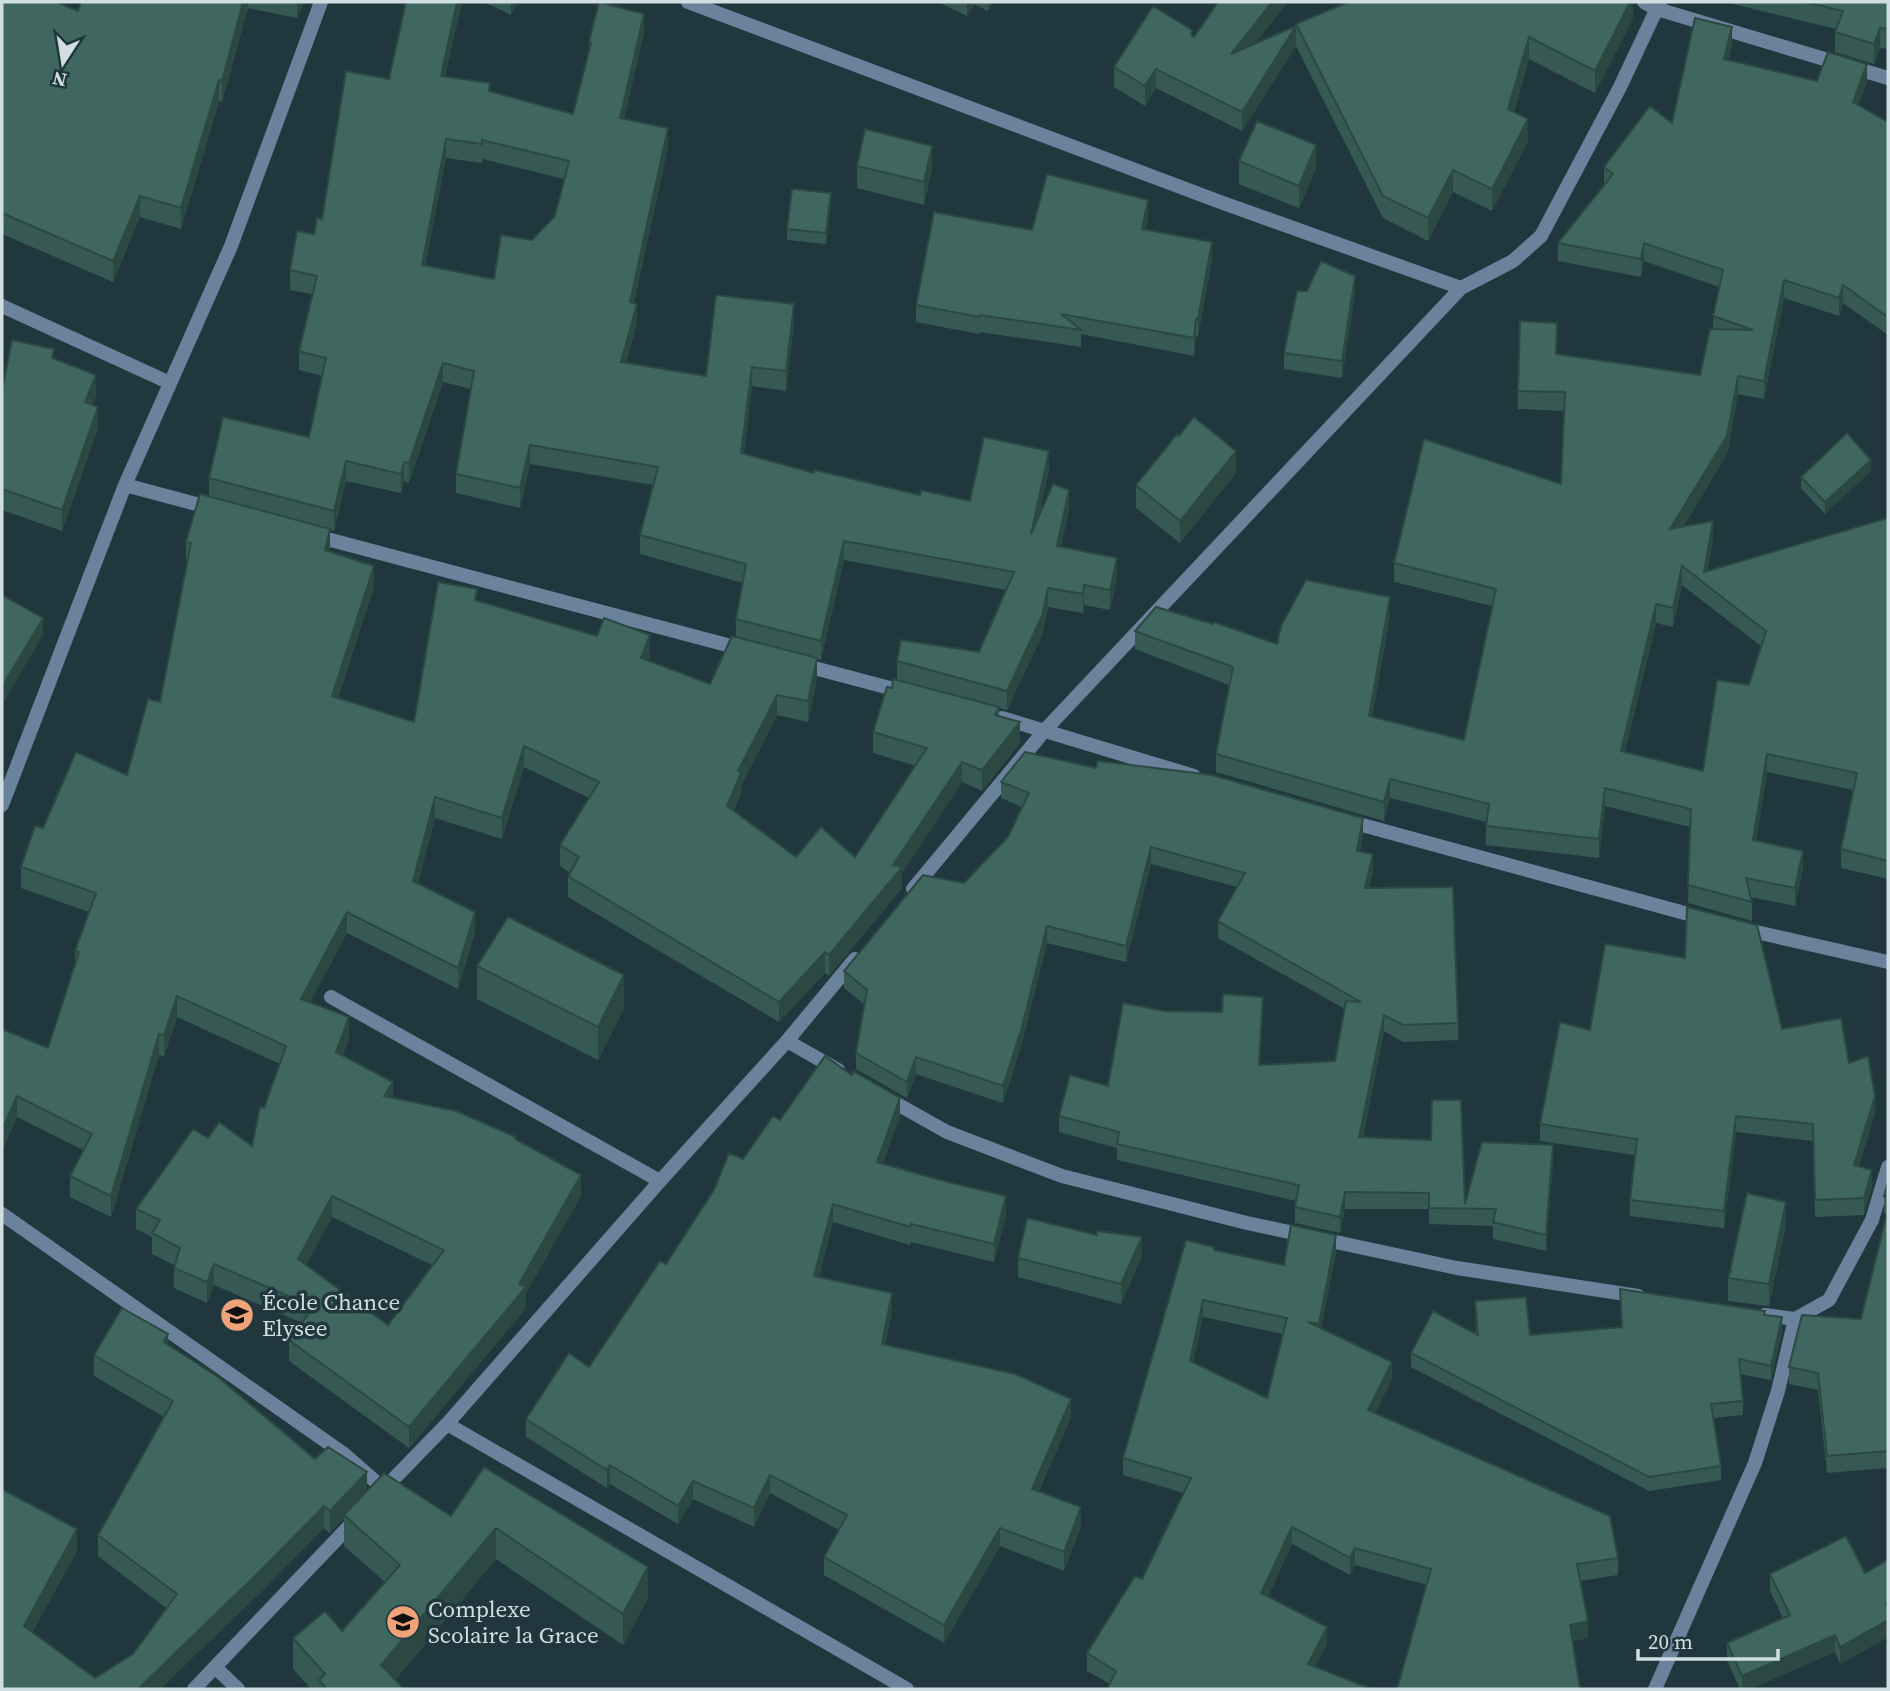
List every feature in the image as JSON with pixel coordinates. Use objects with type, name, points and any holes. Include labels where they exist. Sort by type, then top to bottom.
[{"type":"street","points":[[2,805],[125,485],[231,246],[321,2]]},
{"type":"street","points":[[688,2],[1223,203],[1461,288]]},
{"type":"street","points":[[903,901],[1045,730],[1461,288],[1513,261],[1541,236],[1614,99],[1654,4],[1888,78]]},
{"type":"street","points":[[2,306],[170,383]]},
{"type":"street","points":[[125,485],[232,513]]},
{"type":"street","points":[[298,531],[925,698]]},
{"type":"street","points":[[992,715],[1214,782]]},
{"type":"street","points":[[1332,817],[1725,924],[1888,962]]},
{"type":"street","points":[[194,1689],[447,1424],[787,1041],[867,944]]},
{"type":"street","points":[[331,997],[660,1181]]},
{"type":"street","points":[[787,1041],[947,1132],[1062,1176],[1247,1223],[1457,1268],[1648,1297]]},
{"type":"street","points":[[1756,1314],[1795,1319],[1829,1300],[1872,1220],[1888,1167]]},
{"type":"street","points":[[2,1214],[344,1454],[384,1489]]},
{"type":"street","points":[[1655,1689],[1755,1463],[1778,1391],[1795,1319]]},
{"type":"street","points":[[447,1424],[907,1689]]},
{"type":"street","points":[[216,1668],[238,1689]]},
{"type":"building","points":[[2,2],[57,2],[78,11],[81,2],[243,2],[222,81],[219,80],[181,208],[140,196],[113,261],[2,213]]},
{"type":"building","points":[[406,2],[457,2],[441,76],[490,83],[489,91],[573,114],[599,2],[644,14],[620,118],[668,128],[630,302],[637,304],[621,362],[706,376],[716,295],[794,304],[786,371],[752,367],[741,453],[814,473],[815,470],[920,495],[921,490],[970,501],[984,437],[1049,451],[1031,534],[1053,484],[1069,490],[1057,546],[1117,558],[1110,590],[1084,585],[1083,594],[1048,588],[1042,616],[1007,691],[897,661],[901,640],[979,652],[1014,572],[844,541],[821,641],[736,619],[746,564],[640,535],[658,467],[530,445],[520,488],[456,474],[474,371],[443,363],[409,463],[404,462],[401,474],[346,461],[334,511],[209,478],[223,417],[309,437],[326,358],[299,351],[317,276],[290,270],[297,231],[314,234],[317,218],[322,219],[346,71],[389,79]],"holes":[[[446,139],[482,144],[482,140],[569,161],[555,216],[532,240],[501,235],[494,279],[422,265]]]},
{"type":"building","points":[[1218,2],[1272,2],[1231,54],[1296,26],[1242,112],[1156,69],[1145,86],[1114,67],[1153,6],[1192,30],[1191,35],[1194,37]]},
{"type":"building","points":[[1348,2],[1630,2],[1595,71],[1529,37],[1508,109],[1528,119],[1492,189],[1453,170],[1428,218],[1383,196],[1296,24]]},
{"type":"building","points":[[1805,2],[1888,2],[1888,29],[1880,28],[1874,44],[1835,32],[1843,11]]},
{"type":"building","points":[[1695,18],[1732,27],[1724,59],[1817,81],[1828,52],[1867,64],[1853,102],[1888,122],[1888,317],[1843,285],[1839,298],[1784,280],[1764,381],[1738,376],[1727,436],[1670,529],[1713,521],[1704,572],[1888,518],[1888,861],[1841,849],[1857,773],[1767,754],[1753,840],[1803,851],[1795,888],[1746,878],[1752,902],[1688,885],[1691,809],[1605,788],[1599,839],[1486,826],[1489,804],[1390,779],[1384,802],[1216,754],[1233,667],[1135,631],[1156,607],[1213,624],[1214,622],[1277,644],[1281,626],[1306,580],[1390,597],[1369,716],[1464,740],[1496,589],[1394,563],[1424,439],[1561,484],[1565,392],[1518,391],[1520,321],[1557,323],[1556,354],[1700,375],[1710,329],[1753,330],[1713,316],[1723,270],[1644,243],[1641,259],[1558,243],[1613,174],[1604,167],[1650,106],[1672,123]],"holes":[[[1682,566],[1766,631],[1749,685],[1717,680],[1703,771],[1621,751],[1656,604],[1673,608]]]},
{"type":"building","points":[[1257,121],[1316,145],[1299,186],[1239,161]]},
{"type":"building","points":[[865,129],[932,146],[924,182],[857,166]]},
{"type":"building","points":[[1047,174],[1148,200],[1142,229],[1212,242],[1194,338],[1061,314],[1081,330],[980,315],[979,317],[916,305],[934,212],[1032,230]]},
{"type":"building","points":[[792,189],[831,193],[826,233],[787,229]]},
{"type":"building","points":[[1321,261],[1355,276],[1342,361],[1284,353],[1297,291],[1307,291]]},
{"type":"building","points":[[12,340],[54,349],[52,358],[96,375],[85,402],[98,407],[62,510],[2,489],[2,390]]},
{"type":"building","points":[[1194,417],[1236,451],[1180,521],[1136,485]]},
{"type":"building","points":[[1847,433],[1871,460],[1825,502],[1801,477]]},
{"type":"building","points":[[200,494],[330,529],[325,550],[374,566],[332,696],[414,722],[438,582],[477,589],[475,600],[597,636],[604,618],[650,635],[641,658],[710,684],[732,636],[817,658],[808,701],[777,695],[738,771],[741,773],[727,806],[796,857],[821,827],[855,857],[927,748],[873,732],[887,687],[892,688],[893,679],[999,707],[995,715],[1020,722],[982,770],[962,762],[893,865],[902,867],[829,955],[825,952],[779,1002],[568,876],[579,857],[560,845],[599,782],[524,746],[502,818],[435,797],[413,881],[475,912],[458,968],[347,912],[301,999],[349,1017],[336,1052],[393,1082],[384,1096],[456,1111],[516,1137],[515,1139],[581,1175],[519,1284],[526,1287],[409,1427],[289,1340],[314,1307],[214,1264],[207,1282],[174,1268],[180,1248],[152,1233],[160,1220],[136,1209],[193,1129],[208,1138],[219,1122],[252,1146],[260,1107],[264,1108],[286,1046],[177,996],[164,1035],[159,1034],[111,1196],[70,1176],[92,1134],[17,1096],[4,1126],[2,1125],[2,1029],[48,1048],[79,952],[75,951],[96,893],[21,867],[35,826],[43,828],[76,752],[127,775],[148,699],[160,702],[191,543],[186,542]],"holes":[[[332,1196],[444,1250],[388,1325],[298,1259]]]},
{"type":"building","points":[[2,595],[43,618],[2,687]]},
{"type":"building","points":[[1025,752],[1096,768],[1098,761],[1212,775],[1363,818],[1357,851],[1373,854],[1365,888],[1453,887],[1458,1023],[1403,1025],[1384,1015],[1359,1137],[1431,1140],[1432,1100],[1461,1100],[1465,1204],[1482,1142],[1553,1145],[1546,1235],[1493,1222],[1496,1209],[1429,1208],[1429,1193],[1345,1192],[1340,1217],[1295,1207],[1299,1185],[1117,1144],[1119,1132],[1059,1116],[1070,1075],[1108,1086],[1123,1003],[1165,1011],[1222,1012],[1223,994],[1263,997],[1259,1065],[1335,1061],[1346,1001],[1361,1002],[1218,921],[1245,873],[1151,847],[1126,946],[1047,926],[1022,1027],[1003,1086],[916,1057],[907,1082],[856,1053],[867,990],[844,971],[923,875],[964,883],[1008,837],[1029,793],[1001,782]]},
{"type":"building","points":[[1687,907],[1757,925],[1782,1029],[1841,1018],[1849,1063],[1868,1056],[1875,1096],[1854,1165],[1872,1170],[1864,1198],[1815,1200],[1813,1124],[1736,1116],[1724,1211],[1630,1200],[1637,1139],[1540,1124],[1560,1022],[1590,1030],[1605,944],[1685,958]]},
{"type":"building","points":[[508,917],[624,975],[598,1027],[477,966]]},
{"type":"building","points":[[825,1056],[852,1075],[853,1071],[900,1098],[877,1162],[1006,1196],[994,1244],[911,1224],[910,1227],[833,1204],[814,1276],[892,1293],[882,1344],[1015,1374],[1071,1399],[1032,1489],[1081,1507],[1064,1552],[1000,1528],[944,1625],[824,1557],[847,1515],[770,1475],[754,1508],[693,1481],[678,1506],[610,1465],[607,1470],[526,1419],[569,1353],[589,1367],[660,1261],[666,1264],[714,1190],[729,1153],[743,1159],[773,1116],[780,1120]]},
{"type":"building","points":[[1747,1193],[1786,1202],[1769,1284],[1728,1278],[1732,1271]]},
{"type":"building","points":[[1888,1209],[1888,1451],[1827,1456],[1818,1373],[1789,1367],[1802,1315],[1861,1319]]},
{"type":"building","points":[[1027,1218],[1097,1235],[1097,1231],[1142,1237],[1121,1284],[1018,1258]]},
{"type":"building","points":[[1291,1225],[1336,1235],[1319,1324],[1308,1322],[1392,1362],[1368,1410],[1610,1516],[1618,1558],[1577,1564],[1588,1621],[1570,1625],[1580,1689],[1397,1689],[1431,1569],[1355,1548],[1350,1558],[1292,1527],[1261,1593],[1327,1627],[1308,1664],[1372,1689],[1107,1689],[1116,1671],[1087,1653],[1135,1576],[1142,1579],[1191,1478],[1123,1458],[1186,1240],[1214,1247],[1214,1250],[1284,1265]],"holes":[[[1203,1300],[1287,1318],[1267,1398],[1190,1361]]]},
{"type":"building","points":[[1620,1289],[1765,1311],[1764,1315],[1782,1317],[1771,1366],[1739,1359],[1743,1401],[1711,1404],[1721,1466],[1649,1477],[1411,1353],[1433,1311],[1478,1335],[1475,1301],[1526,1297],[1530,1335],[1622,1327]]},
{"type":"building","points":[[122,1308],[168,1334],[164,1342],[218,1377],[315,1459],[328,1447],[367,1472],[330,1511],[324,1506],[138,1689],[2,1689],[2,1489],[77,1529],[24,1626],[95,1678],[133,1654],[177,1594],[98,1535],[173,1401],[94,1355]]},
{"type":"building","points":[[484,1467],[648,1567],[623,1614],[496,1528],[381,1665],[404,1689],[327,1689],[319,1680],[325,1674],[293,1638],[325,1611],[342,1631],[400,1565],[344,1515],[384,1473],[451,1516]]},
{"type":"building","points":[[1846,1536],[1865,1573],[1888,1560],[1888,1620],[1840,1647],[1835,1635],[1742,1676],[1727,1643],[1790,1615],[1770,1574]]},
{"type":"place","name":"École Chance Elysee","points":[[237,1315]]},
{"type":"place","name":"Complexe Scolaire la Grace","points":[[403,1622]]}]
